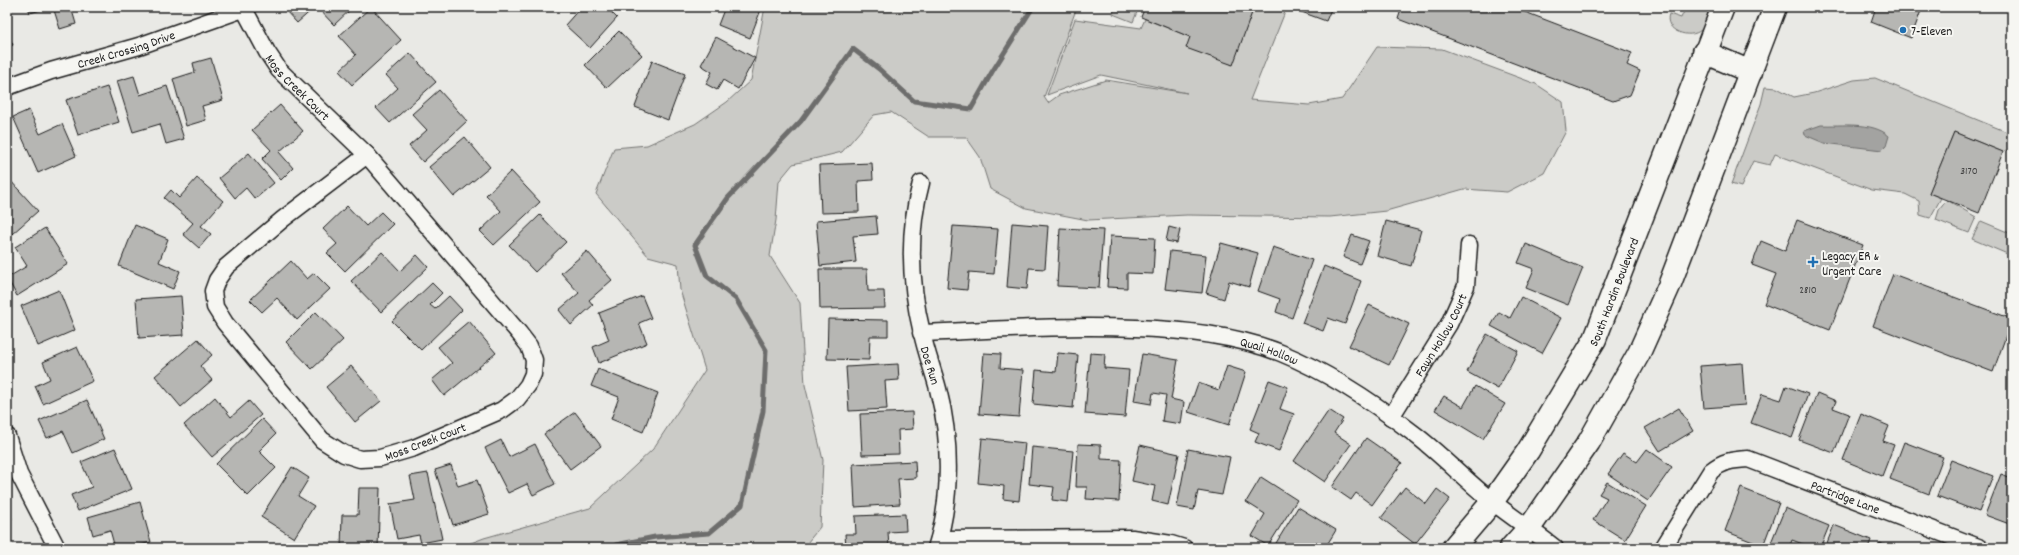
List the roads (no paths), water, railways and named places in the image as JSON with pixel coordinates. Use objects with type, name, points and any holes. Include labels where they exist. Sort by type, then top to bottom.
[{"type":"main road","name":"South Hardin Boulevard","points":[[1453,548],[1492,502],[1528,451],[1595,339],[1704,52],[1723,7]]},
{"type":"main road","points":[[1511,548],[1530,527],[1589,442],[1638,353],[1668,286],[1775,7]]},
{"type":"main road","points":[[1704,52],[1751,72]]},
{"type":"street","name":"Creek Crossing Drive","points":[[7,87],[58,69],[139,46],[243,8]]},
{"type":"street","name":"Moss Creek Court","points":[[243,8],[267,52],[280,70],[367,155],[519,333],[529,346],[534,360],[533,374],[528,385],[517,399],[502,410],[414,448],[380,458],[360,459],[344,454],[322,440],[225,323],[215,307],[213,291],[217,280],[226,267],[283,220],[367,155]]},
{"type":"street","name":"Doe Run","points":[[921,183],[913,220],[912,251],[922,333],[938,390],[946,432],[946,485],[944,512],[938,543]]},
{"type":"street","name":"Fawn Hollow Court","points":[[1391,417],[1449,324],[1466,286],[1469,246]]},
{"type":"street","name":"Quail Hollow","points":[[922,333],[1086,326],[1167,329],[1207,334],[1272,350],[1305,364],[1355,392],[1414,433],[1492,502],[1530,527],[1555,548]]},
{"type":"street","points":[[7,436],[19,474],[57,548]]},
{"type":"street","name":"Partridge Lane","points":[[1663,548],[1711,471],[1720,463],[1748,459],[1981,548]]},
{"type":"street","points":[[938,543],[1132,538],[1171,544],[1184,548]]},
{"type":"waterway","points":[[615,548],[616,545],[655,537],[709,533],[742,505],[763,411],[766,350],[736,299],[707,276],[695,245],[728,198],[801,121],[853,49],[879,69],[914,101],[971,109],[992,72],[1033,7]]},
{"type":"place","name":"7-Eleven","points":[[1903,30]]},
{"type":"place","name":"Legacy ER & Urgent Care","points":[[1813,262]]}]
